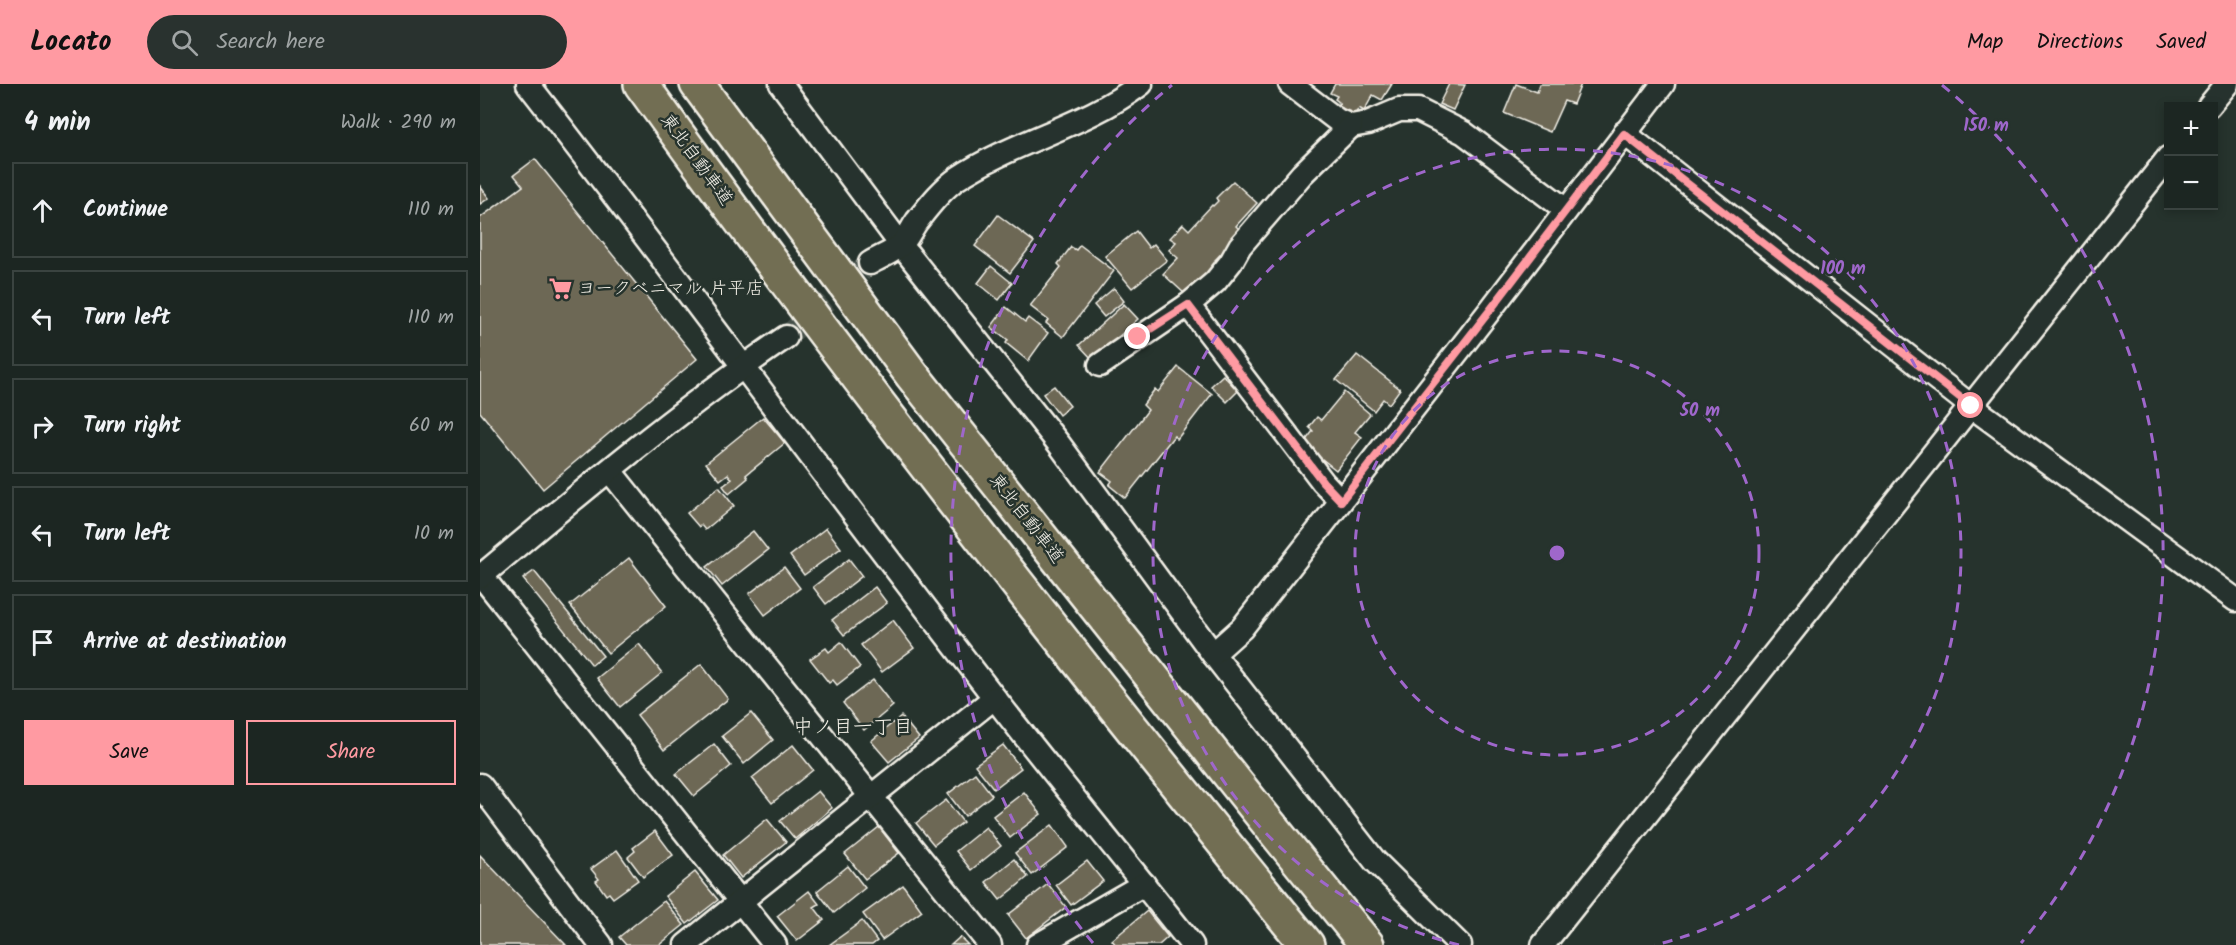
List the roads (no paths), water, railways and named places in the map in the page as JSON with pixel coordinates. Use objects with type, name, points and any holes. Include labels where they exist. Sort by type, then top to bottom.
[{"type":"highway","name":"東北自動車道","points":[[641,84],[725,201],[878,404],[1086,670],[1307,945]]},
{"type":"highway","name":"東北自動車道","points":[[697,84],[912,375],[1367,945]]},
{"type":"street","points":[[528,84],[637,224],[698,309],[744,366],[994,698],[1192,945]]},
{"type":"street","points":[[781,84],[901,245],[1059,444],[1213,654],[1375,861],[1460,945]]},
{"type":"street","points":[[870,263],[901,245],[918,220],[944,189],[956,179],[983,162],[1096,113],[1125,97],[1141,84]]},
{"type":"street","points":[[1290,84],[1337,120],[1352,126],[1368,123],[1399,110],[1418,110],[1464,133],[1566,210]]},
{"type":"street","points":[[1213,654],[1242,628],[1663,84]]},
{"type":"street","points":[[2212,102],[2227,84]]},
{"type":"street","points":[[1100,365],[1188,305],[1215,282],[1240,246],[1302,174],[1352,126]]},
{"type":"street","points":[[1624,134],[1971,406],[2236,600]]},
{"type":"street","points":[[1543,945],[2164,164]]},
{"type":"street","points":[[1188,305],[1323,482],[1341,501]]},
{"type":"street","points":[[775,945],[480,575],[744,366],[786,337]]},
{"type":"street","points":[[610,471],[990,945]]},
{"type":"street","points":[[686,945],[994,698]]},
{"type":"street","points":[[480,785],[600,945]]},
{"type":"street","points":[[1038,945],[1144,884]]},
{"type":"tunnel","points":[[786,337],[870,263]]},
{"type":"place","name":"ヨークベニマル 片平店","points":[[560,289]]},
{"type":"district","name":"中ノ目一丁目","points":[[853,728]]}]
